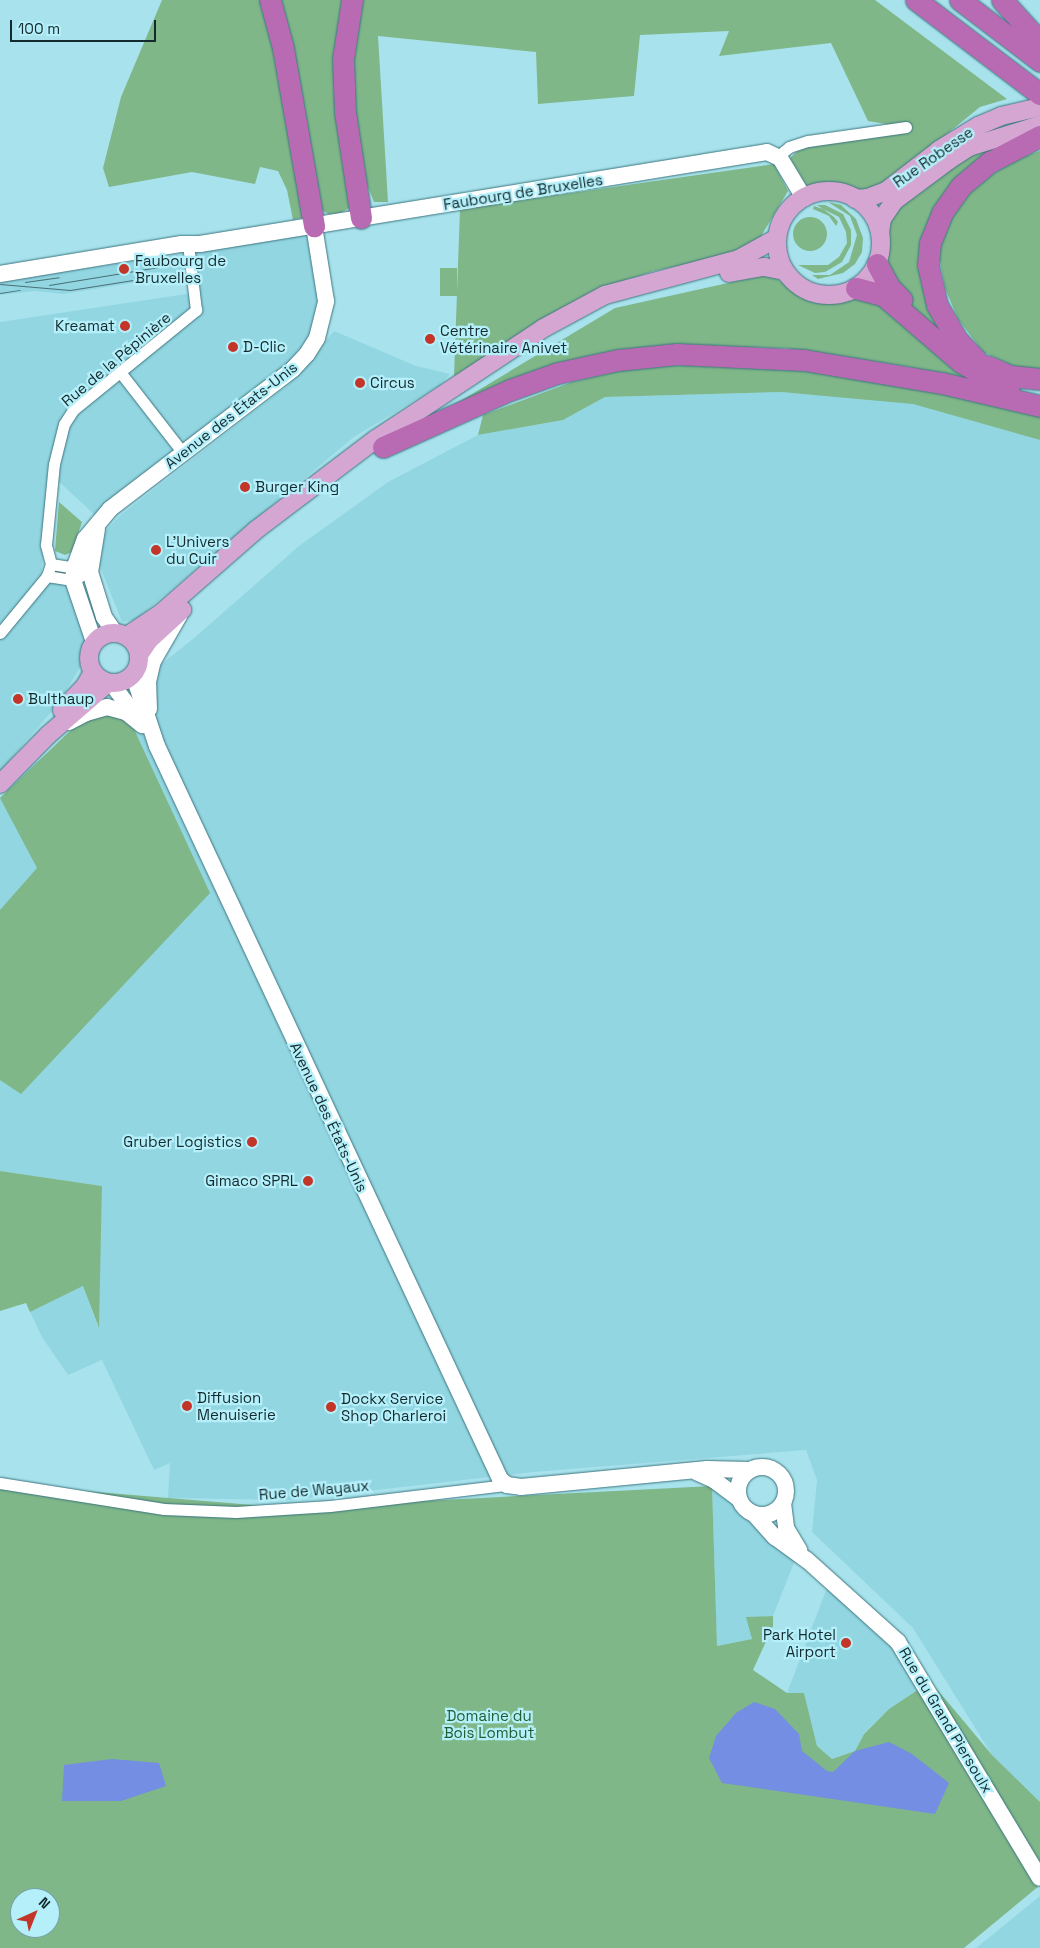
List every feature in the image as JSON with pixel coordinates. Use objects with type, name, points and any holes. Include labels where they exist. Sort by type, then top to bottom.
[{"type":"highway","points":[[270,0],[283,48],[314,226]]},
{"type":"highway","points":[[352,0],[343,59],[344,85],[361,218]]},
{"type":"highway","points":[[916,0],[1040,94]]},
{"type":"highway","points":[[960,0],[1039,53]]},
{"type":"highway","points":[[1002,0],[1039,53]]},
{"type":"highway","points":[[978,362],[956,338],[937,305],[929,277],[930,243],[942,213],[961,186],[990,162],[1040,136]]},
{"type":"highway","points":[[877,264],[896,295],[960,350],[978,362],[1010,376],[1040,380]]},
{"type":"highway","points":[[856,288],[883,295],[981,377],[1000,388],[1040,401]]},
{"type":"highway","points":[[383,447],[510,390],[558,373],[618,360],[677,354],[804,360],[942,383],[1040,406]]},
{"type":"main road","name":"Rue Robesse","points":[[855,198],[868,198],[886,191],[939,150],[978,126],[1040,107]]},
{"type":"main road","name":"Rue Robesse","points":[[880,233],[882,219],[894,201],[949,160],[969,147],[1040,125]]},
{"type":"main road","points":[[832,192],[855,198],[875,219],[880,233],[877,264],[856,288],[837,294],[817,294],[799,285],[785,271],[777,238],[788,211],[804,198],[832,192]]},
{"type":"main road","points":[[110,683],[93,672],[88,657],[94,642],[104,634],[121,634],[160,614],[256,530],[376,439],[542,329],[605,294],[739,259],[777,238]]},
{"type":"main road","points":[[0,784],[48,735],[110,683],[126,680],[133,674],[139,656],[149,640],[260,540],[383,447],[496,370],[610,305],[743,269],[764,267],[785,271]]},
{"type":"main road","points":[[121,634],[136,646],[139,656]]},
{"type":"main road","points":[[48,735],[62,710],[85,686],[93,672]]},
{"type":"street","points":[[804,198],[778,156],[789,146],[808,140],[906,127]]},
{"type":"street","name":"Faubourg de Bruxelles","points":[[0,274],[314,226],[760,152],[778,156]]},
{"type":"street","name":"Avenue des États-Unis","points":[[74,573],[84,539],[110,509],[293,369],[316,338],[326,301],[314,226]]},
{"type":"street","name":"Rue de la Pépinière","points":[[0,633],[47,576],[51,564],[46,545],[54,464],[64,424],[73,410],[196,310],[188,244]]},
{"type":"street","points":[[120,372],[182,453]]},
{"type":"street","name":"Avenue des États-Unis","points":[[99,522],[93,542],[90,572],[104,617],[121,634]]},
{"type":"street","points":[[51,564],[74,573]]},
{"type":"street","points":[[47,576],[90,572]]},
{"type":"street","points":[[74,573],[94,642]]},
{"type":"street","points":[[48,735],[86,713],[108,707],[145,720],[150,671],[158,650],[178,621],[181,611]]},
{"type":"street","name":"Avenue des États-Unis","points":[[133,674],[145,720],[492,1464],[500,1479],[507,1485]]},
{"type":"street","name":"Avenue des États-Unis","points":[[110,683],[145,720]]},
{"type":"street","points":[[507,1485],[521,1487],[723,1468],[749,1470],[763,1467],[777,1472],[786,1489],[783,1504],[767,1515],[754,1514],[739,1499],[714,1480],[696,1472]]},
{"type":"street","points":[[739,1499],[739,1483],[749,1470]]},
{"type":"street","name":"Rue de Wayaux","points":[[0,1483],[122,1504],[236,1512],[330,1506],[507,1485]]},
{"type":"street","name":"Rue du Grand Piersoulx","points":[[783,1504],[786,1528],[807,1560]]},
{"type":"street","name":"Rue du Grand Piersoulx","points":[[754,1514],[775,1537],[807,1560],[890,1633],[905,1651],[1040,1878]]},
{"type":"shaded area","points":[[307,225],[325,280],[319,332],[278,386],[97,517],[53,476],[62,431],[82,403],[132,355],[71,402],[57,430],[41,576],[70,587],[86,645],[81,666],[57,705],[0,772],[0,322],[193,293],[189,244]]},
{"type":"shaded area","points":[[183,254],[186,274],[64,294],[35,291],[0,295],[0,281]]},
{"type":"shaded area","points":[[334,331],[416,366],[450,374],[440,385],[354,437],[135,620],[122,622],[97,559],[102,534],[122,514],[288,385]]},
{"type":"shaded area","points":[[781,392],[907,402],[1040,440],[1040,1802],[992,1755],[913,1628],[812,1532],[817,1480],[806,1450],[534,1472],[289,1500],[168,1498],[170,1463],[154,1470],[102,1360],[68,1375],[42,1337],[30,1312],[83,1286],[98,1327],[102,1186],[0,1171],[0,798],[29,768],[193,639],[299,546],[388,482],[478,435],[563,420],[605,397]]},
{"type":"shaded area","points":[[712,1486],[795,1560],[773,1616],[747,1617],[752,1639],[717,1646]]},
{"type":"shaded area","points":[[830,1580],[925,1685],[889,1709],[864,1733],[855,1751],[832,1759],[817,1746],[804,1693],[787,1693]]},
{"type":"shaded area","points":[[1040,1896],[1040,1948],[976,1948]]},
{"type":"green space","points":[[162,0],[270,0],[312,215],[293,220],[287,190],[278,171],[260,167],[255,184],[192,172],[109,187],[103,168],[121,97]]},
{"type":"green space","points":[[277,0],[346,0],[349,208],[341,213],[328,214],[319,208]]},
{"type":"green space","points":[[362,0],[875,0],[1007,99],[980,107],[868,198],[844,188],[807,186],[790,158],[808,141],[904,127],[868,121],[831,43],[719,56],[729,31],[640,35],[634,96],[538,104],[536,52],[378,36],[388,202],[374,202],[366,182],[350,79]]},
{"type":"green space","points":[[1014,141],[990,162],[933,233],[954,345],[884,280],[891,215],[969,147]]},
{"type":"green space","points":[[1040,151],[1040,371],[1018,368],[983,352],[958,319],[945,288],[938,250],[950,214],[979,183],[1017,159]]},
{"type":"green space","points":[[774,164],[788,191],[757,243],[745,252],[654,271],[605,287],[454,376],[460,209]]},
{"type":"green space","points":[[828,202],[841,205],[856,219],[863,238],[862,252],[855,264],[843,273],[818,279],[812,275],[830,275],[849,262],[857,235],[850,216]]},
{"type":"green space","points":[[817,205],[825,205],[843,214],[851,230],[851,245],[842,262],[825,272],[815,273],[798,265],[828,265],[839,257],[847,243],[846,232],[839,217]]},
{"type":"green space","points":[[814,206],[823,209],[838,222],[836,226],[829,216],[813,209]]},
{"type":"green space","points":[[810,217],[817,218],[822,222],[826,227],[826,241],[822,246],[817,250],[810,251],[803,250],[798,246],[794,241],[793,234],[794,227],[798,222],[803,218]]},
{"type":"green space","points":[[440,268],[457,268],[457,296],[440,296]]},
{"type":"green space","points":[[769,274],[814,302],[855,297],[877,299],[1004,393],[910,367],[786,348],[702,346],[457,403],[615,308]]},
{"type":"green space","points":[[752,364],[839,373],[1040,412],[1040,440],[913,404],[781,392],[605,397],[563,420],[478,435],[483,415],[572,382],[640,366]]},
{"type":"green space","points":[[59,502],[82,522],[72,552],[65,555],[55,551]]},
{"type":"green space","points":[[92,710],[126,712],[210,893],[21,1094],[0,1080],[0,910],[37,868],[0,798]]},
{"type":"green space","points":[[0,1171],[102,1186],[99,1328],[83,1286],[30,1312],[26,1303],[0,1311]]},
{"type":"green space","name":"Domaine du Bois Lombut","points":[[0,1484],[288,1508],[712,1486],[717,1646],[752,1639],[746,1617],[773,1616],[773,1626],[753,1670],[787,1693],[804,1693],[817,1746],[832,1759],[855,1751],[864,1734],[889,1709],[925,1685],[1029,1858],[936,1688],[992,1755],[1040,1802],[1040,1885],[964,1948],[0,1948]]},
{"type":"water","points":[[754,1702],[775,1709],[799,1734],[802,1751],[827,1771],[833,1772],[855,1751],[889,1742],[912,1754],[949,1783],[935,1814],[722,1783],[709,1758],[716,1736],[736,1713]]},
{"type":"water","points":[[112,1759],[159,1763],[166,1786],[121,1801],[62,1801],[64,1765]]},
{"type":"tram line","points":[[49,285],[183,263]]},
{"type":"tram line","points":[[0,284],[70,290],[184,272]]},
{"type":"tram line","points":[[25,282],[59,277]]},
{"type":"tram line","points":[[0,293],[20,290]]},
{"type":"place","name":"Faubourg de Bruxelles","points":[[124,269]]},
{"type":"place","name":"Kreamat","points":[[125,326]]},
{"type":"place","name":"Centre Vétérinaire Anivet","points":[[430,339]]},
{"type":"place","name":"D-Clic","points":[[233,347]]},
{"type":"place","name":"Circus","points":[[360,383]]},
{"type":"place","name":"Burger King","points":[[245,487]]},
{"type":"place","name":"L'Univers du Cuir","points":[[156,550]]},
{"type":"place","name":"Bulthaup","points":[[18,699]]},
{"type":"place","name":"Gruber Logistics","points":[[252,1142]]},
{"type":"place","name":"Gimaco SPRL","points":[[308,1181]]},
{"type":"place","name":"Diffusion Menuiserie","points":[[187,1406]]},
{"type":"place","name":"Dockx Service Shop Charleroi","points":[[331,1407]]},
{"type":"place","name":"Park Hotel Airport","points":[[846,1643]]}]
